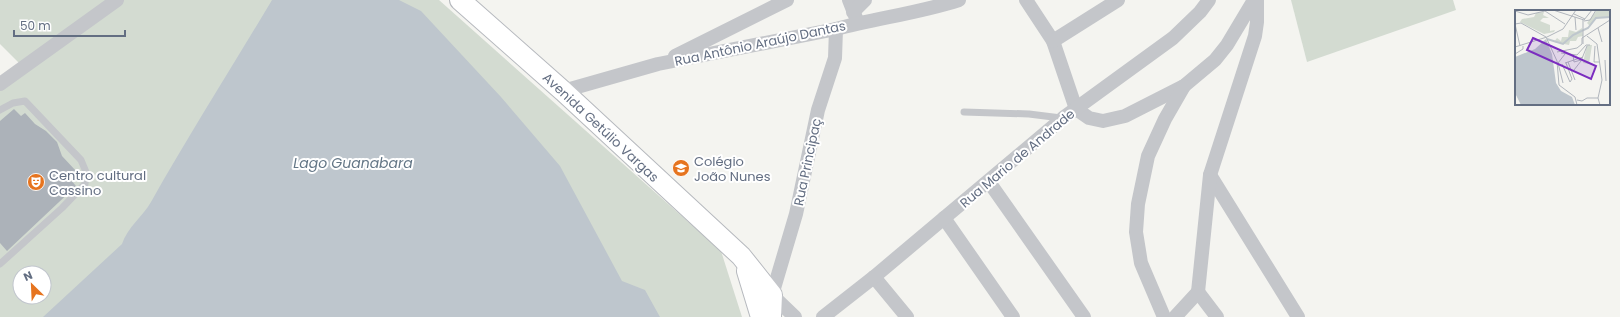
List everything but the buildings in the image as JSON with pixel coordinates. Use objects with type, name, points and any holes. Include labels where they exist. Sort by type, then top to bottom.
[{"type":"main road","name":"Avenida Getúlio Vargas","points":[[460,0],[563,91],[741,256],[772,295]]},
{"type":"main road","name":"Avenida Getúlio Vargas","points":[[741,256],[761,317]]},
{"type":"main road","points":[[771,317],[772,295]]},
{"type":"street","points":[[0,84],[117,0]]},
{"type":"street","points":[[658,64],[787,0]]},
{"type":"street","points":[[853,11],[865,0]]},
{"type":"street","name":"Rua Antônio Araújo Dantas","points":[[563,91],[658,64],[836,29],[853,11],[941,6],[959,0]]},
{"type":"street","points":[[1026,0],[1053,41],[1076,109],[1094,119],[1103,121],[1114,120],[1125,116],[1184,86],[1215,60],[1227,45],[1254,0]]},
{"type":"street","points":[[1053,41],[1118,0]]},
{"type":"street","name":"Rua Mario de Andrade","points":[[824,317],[989,182],[1063,118],[1173,38],[1200,12],[1209,0]]},
{"type":"street","points":[[1175,317],[1198,292],[1210,175],[1255,36],[1257,22],[1257,0]]},
{"type":"street","name":"Rua Principaç","points":[[772,295],[796,214],[818,110],[834,58],[836,29]]},
{"type":"street","points":[[1164,317],[1141,263],[1136,232],[1138,204],[1148,156],[1165,118],[1184,86]]},
{"type":"street","points":[[1210,175],[1298,317]]},
{"type":"street","points":[[989,182],[1084,317]]},
{"type":"street","points":[[944,218],[1013,317]]},
{"type":"street","points":[[874,277],[907,317]]},
{"type":"street","points":[[1198,292],[1216,317]]},
{"type":"street","points":[[772,295],[795,317]]},
{"type":"lane","points":[[0,110],[13,103],[25,101],[81,160],[86,172],[85,184],[62,208],[0,264]]},
{"type":"lane","points":[[964,112],[1029,114],[1063,118]]},
{"type":"shaded area","name":"Lago Guanabara","points":[[0,0],[439,0],[721,251],[742,317],[0,317],[0,84],[24,68],[0,44]]},
{"type":"shaded area","points":[[1291,0],[1453,0],[1456,10],[1307,62]]},
{"type":"water","name":"Lago Guanabara","points":[[272,0],[399,0],[421,11],[501,97],[560,166],[622,281],[645,290],[660,317],[43,317],[122,244],[131,227],[151,202]]},
{"type":"place","name":"Colégio João Nunes","points":[[681,168]]},
{"type":"place","name":"Centro cultural Cassino","points":[[36,182]]}]
